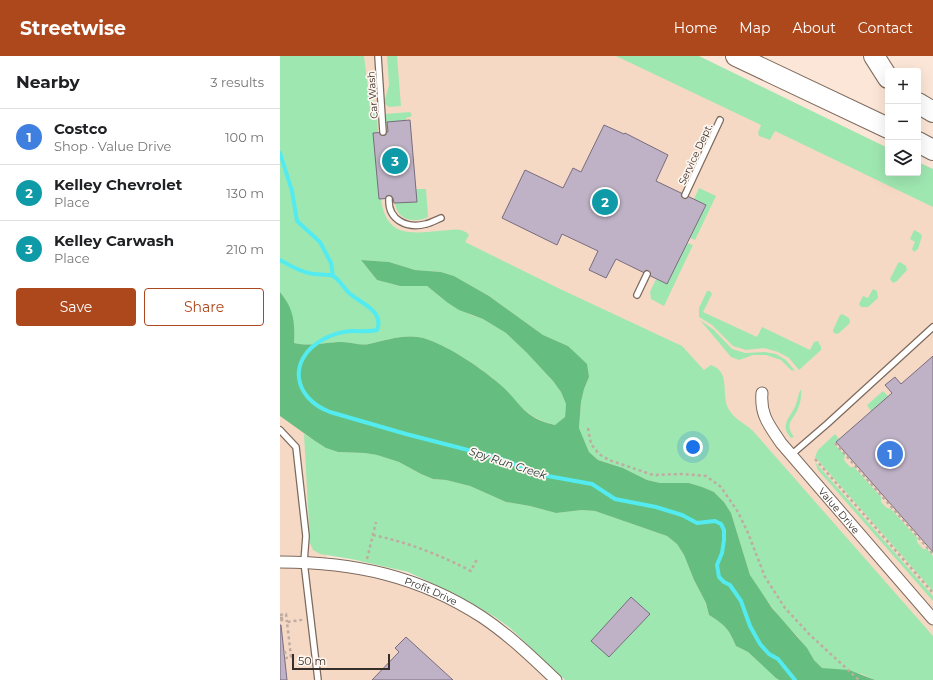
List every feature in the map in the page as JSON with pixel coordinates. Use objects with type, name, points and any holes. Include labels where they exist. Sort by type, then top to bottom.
[{"type":"highway","points":[[736,56],[885,127]]},
{"type":"highway","points":[[874,56],[885,73]]},
{"type":"highway","points":[[920,104],[933,112]]},
{"type":"highway","points":[[921,144],[933,150]]},
{"type":"street","name":"Value Drive","points":[[762,393],[761,404],[763,415],[781,443],[933,619]]},
{"type":"street","name":"Profit Drive","points":[[280,562],[324,563],[365,569],[397,577],[428,588],[457,602],[482,617],[521,647],[556,680]]},
{"type":"lane","name":"Car Wash","points":[[378,56],[383,132]]},
{"type":"lane","name":"Service Dept.","points":[[685,195],[720,120]]},
{"type":"lane","points":[[389,199],[391,212],[398,221],[411,225],[426,224],[441,218]]},
{"type":"lane","points":[[637,295],[647,274]]},
{"type":"lane","points":[[791,455],[933,327]]},
{"type":"lane","points":[[280,430],[296,447],[306,536],[304,562],[318,680]]},
{"type":"path","points":[[588,428],[591,444],[599,454],[609,460],[653,475],[681,474],[706,476],[721,487],[738,512],[765,577],[786,608],[810,635],[859,680]]},
{"type":"path","points":[[835,443],[933,554]]},
{"type":"path","points":[[815,459],[933,593]]},
{"type":"path","points":[[367,563],[376,522]]},
{"type":"path","points":[[373,535],[433,553],[471,571],[477,559]]},
{"type":"path","points":[[288,624],[301,620],[300,613]]},
{"type":"path","points":[[280,615],[286,614],[291,657],[286,658],[284,652]]},
{"type":"shaded area","points":[[280,56],[665,56],[885,171],[885,176],[921,176],[921,174],[933,176],[933,680],[576,680],[514,623],[449,582],[326,548],[328,569],[401,579],[495,628],[550,680],[280,680]]},
{"type":"green space","points":[[280,56],[364,56],[368,88],[376,106],[378,133],[374,133],[379,199],[381,199],[384,213],[396,228],[415,232],[460,230],[465,232],[469,235],[465,242],[558,288],[682,346],[704,370],[711,365],[717,368],[723,378],[726,402],[731,412],[737,419],[753,431],[933,636],[933,680],[875,680],[862,674],[822,668],[814,660],[799,638],[781,619],[757,587],[750,575],[731,513],[724,502],[714,492],[689,483],[660,483],[647,480],[623,468],[598,460],[589,452],[579,428],[581,402],[589,377],[568,346],[543,335],[489,296],[454,276],[441,272],[415,270],[389,262],[361,260],[377,280],[400,286],[427,286],[448,303],[471,315],[483,319],[506,333],[526,352],[553,381],[561,392],[566,404],[565,417],[556,425],[536,418],[522,408],[496,381],[482,370],[454,352],[429,340],[406,337],[366,344],[342,342],[312,344],[294,343],[292,316],[284,297],[280,292]]},
{"type":"green space","points":[[387,56],[397,56],[401,106],[389,107],[384,103],[389,85]]},
{"type":"green space","points":[[616,56],[699,56],[885,147],[885,176],[921,176],[921,163],[933,169],[933,207],[775,131],[770,140],[759,136],[758,133],[761,125]]},
{"type":"green space","points":[[410,112],[412,115],[406,118],[406,121],[387,122],[386,126],[385,114]]},
{"type":"green space","points":[[699,188],[716,196],[695,240],[690,238],[694,199]]},
{"type":"green space","points":[[416,189],[426,189],[428,217],[417,220],[407,219],[403,217],[396,209],[395,203],[416,202]]},
{"type":"green space","points":[[914,230],[922,236],[918,249],[914,252],[912,249],[915,242],[910,239]]},
{"type":"green space","points":[[687,243],[693,245],[664,306],[651,299],[650,292],[656,279],[667,284]]},
{"type":"green space","points":[[361,260],[389,262],[415,270],[441,272],[454,276],[489,296],[543,335],[568,346],[587,364],[589,377],[581,402],[579,428],[589,452],[598,460],[623,468],[647,480],[660,483],[689,483],[714,492],[724,502],[731,513],[750,575],[772,608],[807,648],[814,660],[822,668],[849,670],[875,680],[779,680],[776,678],[748,652],[736,646],[726,628],[709,615],[706,603],[694,580],[684,555],[677,544],[667,536],[595,511],[582,510],[556,513],[530,506],[506,502],[470,486],[446,480],[433,479],[399,462],[377,455],[338,452],[326,448],[280,416],[280,292],[285,298],[293,316],[294,343],[313,344],[342,342],[366,344],[406,337],[429,340],[464,358],[481,369],[504,388],[522,408],[535,418],[555,425],[565,417],[566,404],[561,392],[553,381],[526,352],[506,333],[483,319],[459,310],[427,286],[400,286],[377,280]]},
{"type":"green space","points":[[900,262],[906,266],[907,270],[897,281],[893,283],[890,279],[898,263]]},
{"type":"green space","points":[[873,289],[877,291],[878,298],[868,307],[861,307],[859,304],[863,296],[868,298]]},
{"type":"green space","points":[[707,291],[710,291],[712,294],[703,312],[757,337],[762,327],[810,350],[814,342],[818,341],[821,350],[799,370],[789,358],[778,352],[764,348],[746,350],[733,346],[712,325],[699,317],[699,308]]},
{"type":"green space","points":[[842,314],[849,318],[850,323],[836,334],[833,330],[840,315]]},
{"type":"green space","points":[[700,320],[714,330],[732,349],[745,353],[765,352],[776,354],[786,360],[795,371],[791,370],[781,360],[766,355],[753,355],[739,360],[731,357]]},
{"type":"green space","points":[[801,389],[799,406],[789,426],[794,437],[791,438],[787,433],[786,425]]},
{"type":"green space","points":[[883,391],[888,396],[871,411],[867,405]]},
{"type":"green space","points":[[304,434],[326,448],[338,452],[377,455],[399,462],[433,479],[446,480],[470,486],[506,502],[530,506],[556,513],[582,510],[595,511],[667,536],[677,544],[684,555],[694,580],[706,603],[709,615],[726,628],[736,646],[748,652],[779,680],[565,680],[510,628],[495,617],[455,594],[408,572],[351,559],[320,554],[313,550],[310,543]]},
{"type":"green space","points":[[835,434],[839,439],[834,444],[845,455],[844,460],[850,467],[854,467],[881,497],[881,502],[887,508],[891,509],[917,538],[917,542],[923,549],[927,549],[933,556],[933,591],[815,457],[818,450]]},
{"type":"green space","points":[[815,462],[933,596],[933,601],[818,470]]},
{"type":"building","points":[[410,120],[417,202],[394,203],[393,198],[379,199],[373,133],[388,132],[387,122]]},
{"type":"building","points":[[604,125],[624,134],[625,133],[668,155],[656,181],[706,205],[667,284],[616,259],[606,278],[589,270],[598,251],[562,234],[557,245],[502,218],[525,170],[563,188],[573,168],[581,172]]},
{"type":"building","points":[[933,356],[933,552],[836,442],[892,393],[885,385],[895,377],[901,384]]},
{"type":"building","points":[[631,597],[650,614],[609,657],[591,641]]},
{"type":"building","points":[[281,625],[287,680],[280,680]]},
{"type":"building","points":[[406,637],[453,680],[372,680],[399,652],[395,648]]},
{"type":"waterway","name":"Spy Run Creek","points":[[280,153],[292,191],[297,221],[320,242],[331,263],[333,276]]},
{"type":"waterway","name":"Spy Run Creek","points":[[280,260],[305,272],[335,277],[348,292],[374,312],[379,323],[377,330],[348,331],[333,335],[322,340],[311,348],[303,358],[299,368],[299,378],[302,388],[308,398],[318,406],[330,412],[406,434],[499,458],[542,475],[592,484],[615,499],[656,507],[682,515],[697,523],[715,521],[721,524],[724,530],[724,540],[722,553],[717,565],[719,577],[730,585],[741,601],[750,626],[760,644],[769,654],[778,659],[795,680]]},
{"type":"place","name":"Kelley Carwash","points":[[395,161]]},
{"type":"place","name":"Kelley Chevrolet","points":[[605,202]]},
{"type":"place","name":"Costco","points":[[890,454]]}]
